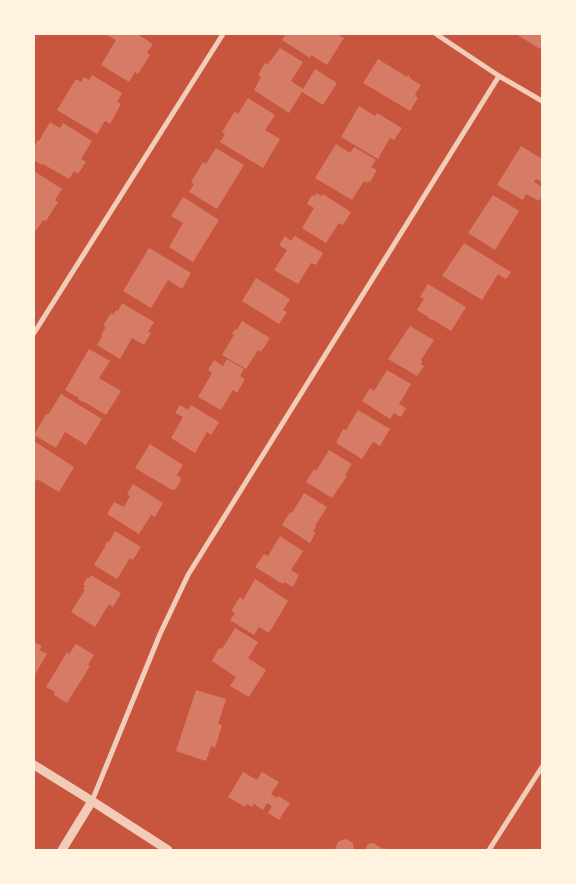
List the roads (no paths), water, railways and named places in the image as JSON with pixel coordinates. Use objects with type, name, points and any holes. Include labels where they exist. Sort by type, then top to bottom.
[{"type":"street","points":[[34,333],[223,34]]},
{"type":"street","points":[[436,34],[542,101]]},
{"type":"street","points":[[62,850],[92,801],[160,634],[188,574],[500,76]]},
{"type":"street","points":[[34,764],[168,850]]},
{"type":"street","points":[[490,850],[542,767]]}]
